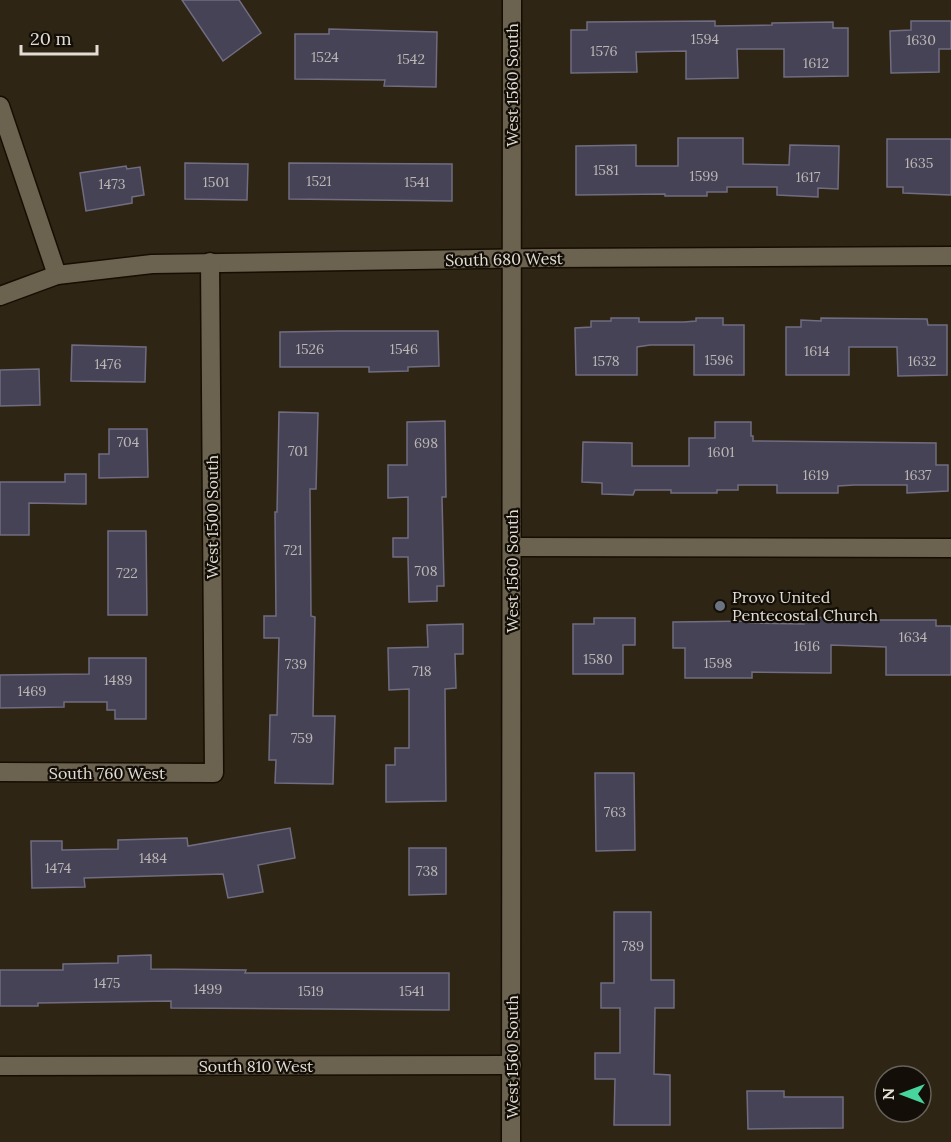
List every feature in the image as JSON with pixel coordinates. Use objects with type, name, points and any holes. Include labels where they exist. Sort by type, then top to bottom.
[{"type":"street","name":"West 1560 South","points":[[511,1142],[512,0]]},
{"type":"street","points":[[0,106],[57,275]]},
{"type":"street","name":"South 680 West","points":[[0,296],[57,275],[152,264],[951,256]]},
{"type":"street","name":"West 1500 South","points":[[210,262],[214,773]]},
{"type":"street","points":[[512,547],[951,548]]},
{"type":"street","name":"South 760 West","points":[[0,772],[214,773]]},
{"type":"street","name":"South 810 West","points":[[0,1066],[512,1065]]},
{"type":"building","points":[[182,0],[239,0],[261,33],[223,61]]},
{"type":"building","points":[[715,21],[715,26],[833,22],[833,28],[848,28],[848,76],[784,77],[784,49],[737,49],[738,78],[686,79],[686,51],[636,52],[637,72],[571,73],[571,30],[587,30],[587,22]]},
{"type":"building","points":[[911,21],[951,21],[951,49],[939,49],[939,72],[891,73],[890,31],[911,30]]},
{"type":"building","points":[[329,29],[437,32],[436,87],[384,86],[385,80],[295,79],[295,34],[329,34]]},
{"type":"building","points":[[678,138],[743,138],[743,164],[789,165],[790,145],[839,146],[838,189],[818,188],[818,197],[777,195],[777,187],[727,187],[727,192],[707,192],[707,196],[576,195],[576,146],[636,145],[636,166],[678,166]]},
{"type":"building","points":[[887,139],[951,139],[951,195],[903,193],[903,187],[887,187]]},
{"type":"building","points":[[185,163],[248,164],[247,200],[185,199]]},
{"type":"building","points":[[289,163],[452,164],[452,201],[289,199]]},
{"type":"building","points":[[126,166],[127,169],[140,167],[144,195],[132,197],[132,203],[86,211],[80,173]]},
{"type":"building","points":[[611,318],[639,318],[639,322],[684,322],[696,321],[696,318],[723,318],[723,325],[744,325],[744,375],[694,375],[694,345],[650,345],[637,347],[637,375],[576,375],[575,328],[591,327],[591,321],[611,321]]},
{"type":"building","points":[[821,318],[927,319],[928,325],[947,325],[947,375],[898,376],[897,347],[849,347],[849,375],[786,375],[786,327],[801,327],[801,320],[821,321]]},
{"type":"building","points":[[438,331],[439,366],[408,367],[408,371],[369,372],[369,367],[280,367],[280,332]]},
{"type":"building","points":[[72,345],[146,347],[145,382],[71,381]]},
{"type":"building","points":[[39,369],[40,405],[0,406],[0,370]]},
{"type":"building","points":[[279,412],[318,413],[316,489],[310,489],[311,616],[315,617],[313,716],[335,716],[333,784],[275,783],[276,760],[269,760],[270,715],[277,715],[279,638],[264,638],[264,616],[276,616],[275,512],[277,512]]},
{"type":"building","points":[[445,421],[446,497],[442,497],[444,586],[437,586],[437,601],[409,602],[408,557],[393,557],[393,538],[408,538],[408,497],[388,498],[388,465],[407,465],[407,422]]},
{"type":"building","points":[[715,422],[751,422],[753,441],[936,443],[936,465],[948,465],[948,491],[907,493],[907,485],[854,485],[838,486],[838,493],[777,493],[777,485],[738,485],[738,490],[717,490],[717,493],[635,490],[633,495],[602,494],[602,483],[582,482],[583,442],[632,443],[632,466],[689,466],[689,438],[715,438]]},
{"type":"building","points":[[109,429],[147,429],[148,477],[99,478],[99,454],[109,454]]},
{"type":"building","points":[[65,474],[86,474],[86,504],[29,503],[29,535],[0,535],[0,482],[65,482]]},
{"type":"building","points":[[108,531],[146,531],[147,615],[108,615]]},
{"type":"building","points":[[804,617],[843,618],[843,620],[936,620],[936,626],[951,626],[951,675],[886,675],[886,647],[831,645],[831,673],[752,672],[752,678],[685,678],[685,648],[673,648],[673,622],[751,621],[751,623],[804,624]]},
{"type":"building","points":[[594,618],[635,618],[635,645],[623,645],[623,674],[573,674],[573,624],[594,624]]},
{"type":"building","points":[[463,624],[463,654],[455,654],[456,688],[445,689],[446,801],[386,802],[386,765],[395,765],[395,748],[409,748],[409,689],[389,690],[388,648],[428,647],[427,625]]},
{"type":"building","points":[[89,658],[146,658],[146,719],[115,719],[115,710],[107,710],[107,702],[64,702],[64,707],[0,708],[0,675],[89,674]]},
{"type":"building","points":[[595,773],[634,773],[635,850],[596,851]]},
{"type":"building","points":[[290,828],[295,858],[258,865],[263,892],[228,898],[223,874],[84,878],[85,887],[32,888],[31,841],[62,841],[62,850],[118,849],[118,840],[187,838],[188,846]]},
{"type":"building","points":[[409,848],[446,848],[446,894],[409,895]]},
{"type":"building","points":[[614,912],[651,912],[651,980],[674,980],[674,1008],[655,1008],[654,1074],[670,1075],[670,1125],[614,1125],[615,1079],[595,1079],[595,1053],[620,1053],[620,1008],[601,1008],[601,983],[614,983]]},
{"type":"building","points":[[151,955],[151,969],[246,970],[245,973],[449,973],[449,1010],[171,1008],[171,1001],[38,1003],[38,1006],[0,1006],[0,970],[63,970],[63,964],[118,963],[118,956]]},
{"type":"building","points":[[747,1091],[784,1091],[784,1097],[843,1097],[843,1128],[748,1129]]},
{"type":"place","name":"Provo United Pentecostal Church","points":[[720,606]]}]
